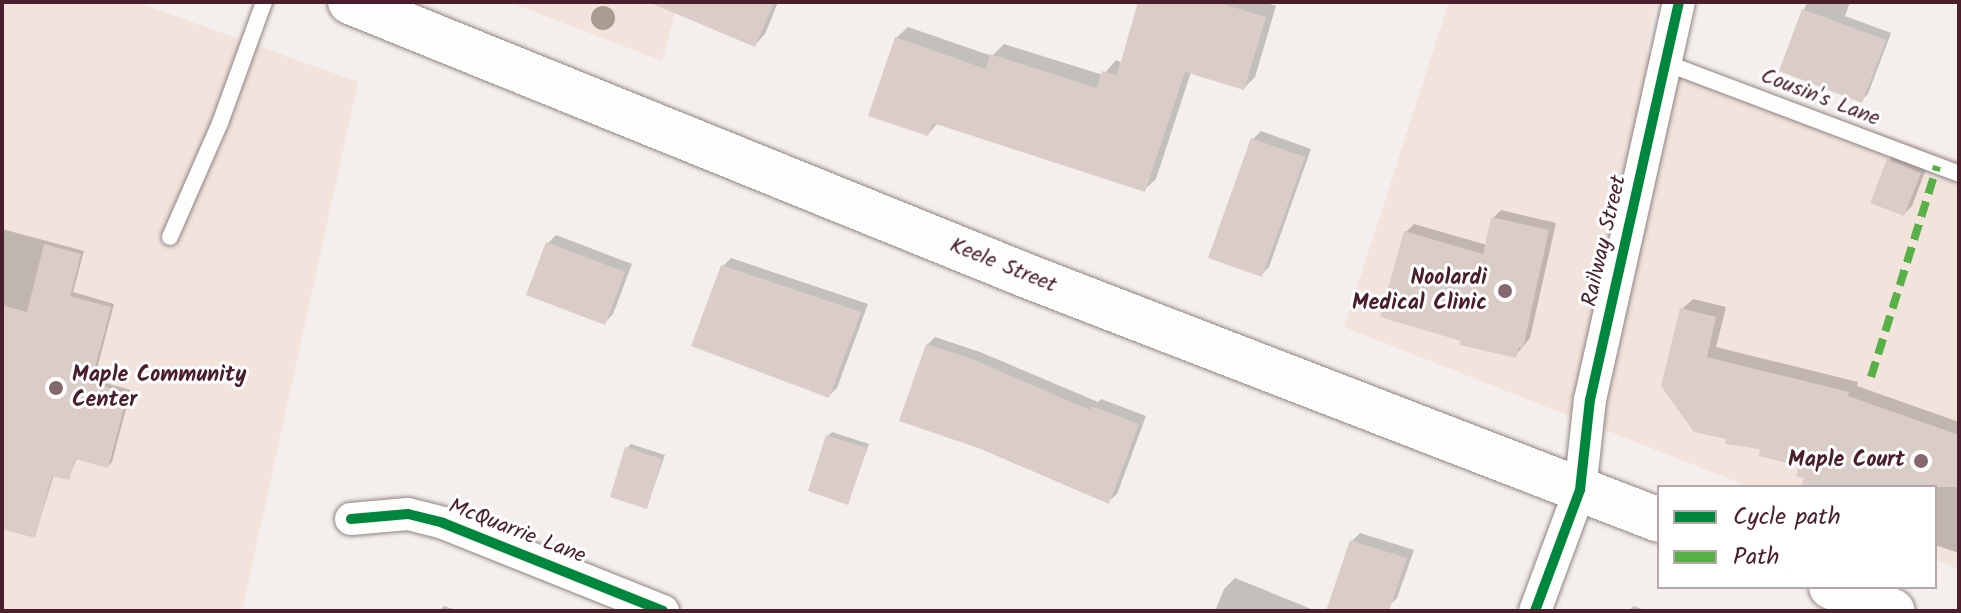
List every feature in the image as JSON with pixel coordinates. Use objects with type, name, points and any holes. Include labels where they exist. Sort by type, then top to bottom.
[{"type":"main road","name":"Keele Street","points":[[350,2],[1027,276],[1657,519]]},
{"type":"main road","points":[[1836,589],[1893,611]]},
{"type":"street","name":"Railway Street","points":[[1535,611],[1580,490],[1590,400],[1679,2]]},
{"type":"street","name":"McQuarrie Lane","points":[[351,519],[408,514],[443,523],[663,611]]},
{"type":"lane","points":[[170,237],[220,123],[264,2]]},
{"type":"lane","name":"Cousin's Lane","points":[[1666,63],[1959,174]]},
{"type":"shaded area","points":[[2,2],[137,2],[358,82],[242,611],[2,611]]},
{"type":"shaded area","points":[[509,2],[678,2],[662,61]]},
{"type":"shaded area","points":[[1449,2],[1656,2],[1646,52],[1959,160],[1959,569],[1937,561],[1937,485],[1745,485],[1344,327]]},
{"type":"building","points":[[648,2],[774,2],[755,47]]},
{"type":"building","points":[[1138,2],[1216,2],[1266,17],[1244,90],[1185,72],[1145,192],[933,123],[928,136],[868,116],[895,37],[986,69],[990,54],[1097,88],[1102,71],[1117,75]]},
{"type":"building","points":[[1802,9],[1886,40],[1862,103],[1779,71]]},
{"type":"building","points":[[1251,138],[1305,157],[1262,277],[1208,258]]},
{"type":"building","points":[[1887,159],[1921,173],[1904,216],[1870,203]]},
{"type":"building","points":[[1491,217],[1549,230],[1523,348],[1519,347],[1516,358],[1460,345],[1461,341],[1380,317],[1404,231],[1483,254]]},
{"type":"building","points":[[546,242],[625,272],[605,325],[526,295]]},
{"type":"building","name":"Maple Community Center","points":[[44,244],[81,254],[70,296],[111,307],[91,383],[128,393],[108,468],[75,459],[69,480],[52,476],[35,538],[2,529],[2,305],[27,312]]},
{"type":"building","points":[[721,265],[861,312],[829,398],[691,346]]},
{"type":"building","points":[[1680,308],[1716,317],[1707,357],[1849,392],[1848,396],[1959,435],[1959,487],[1802,485],[1804,478],[1796,476],[1799,466],[1759,456],[1760,449],[1725,444],[1726,439],[1694,432],[1661,386]]},
{"type":"building","points":[[926,344],[972,359],[1090,410],[1091,406],[1139,424],[1109,504],[981,449],[899,421]]},
{"type":"building","points":[[826,435],[867,448],[848,505],[808,491]]},
{"type":"building","points":[[625,447],[662,459],[647,509],[610,497]]},
{"type":"building","points":[[1350,540],[1407,558],[1389,611],[1326,611]]},
{"type":"marked path","points":[[1871,377],[1937,166]]},
{"type":"cycle path","points":[[1535,611],[1580,490],[1590,400],[1679,2]]},
{"type":"cycle path","points":[[351,519],[408,514],[443,523],[663,611]]},
{"type":"place","name":"Noolardi Medical Clinic","points":[[1505,291]]},
{"type":"place","name":"Maple Community Center","points":[[56,388]]},
{"type":"place","name":"Maple Court","points":[[1921,461]]}]
